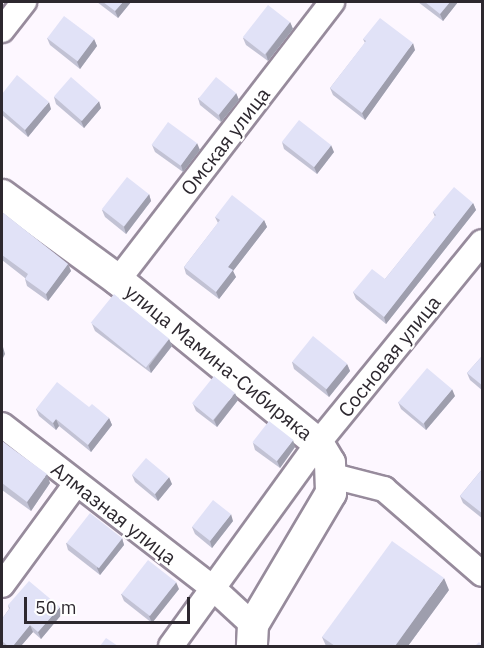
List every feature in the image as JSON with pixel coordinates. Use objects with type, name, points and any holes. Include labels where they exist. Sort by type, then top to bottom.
[{"type":"street","points":[[2,30],[24,2]]},
{"type":"street","name":"Омская улица","points":[[118,280],[332,2]]},
{"type":"street","name":"улица Мамина-Сибиряка","points":[[2,195],[118,280],[318,443],[330,463],[333,476]]},
{"type":"street","name":"Сосновая улица","points":[[171,646],[318,443],[483,242]]},
{"type":"street","name":"Алмазная улица","points":[[2,425],[214,589],[253,636],[332,493],[333,476]]},
{"type":"street","points":[[333,476],[384,489],[483,574]]},
{"type":"street","points":[[2,585],[76,484]]},
{"type":"building","points":[[103,2],[123,2],[115,11]]},
{"type":"building","points":[[425,2],[450,2],[440,14]]},
{"type":"building","points":[[268,5],[290,22],[265,55],[243,37]]},
{"type":"building","points":[[64,16],[94,39],[77,61],[47,38]]},
{"type":"building","points":[[380,18],[413,43],[362,113],[330,88],[366,41],[363,39]]},
{"type":"building","points":[[17,75],[49,102],[25,130],[2,110],[2,94]]},
{"type":"building","points":[[71,77],[99,101],[82,121],[54,97]]},
{"type":"building","points":[[216,77],[236,93],[219,115],[198,99]]},
{"type":"building","points":[[299,120],[331,145],[314,167],[282,142]]},
{"type":"building","points":[[168,122],[197,143],[181,166],[152,145]]},
{"type":"building","points":[[127,177],[149,194],[124,227],[102,209]]},
{"type":"building","points":[[454,187],[473,203],[384,317],[353,292],[372,269],[385,279],[436,215],[433,212]]},
{"type":"building","points":[[232,195],[264,220],[228,267],[233,270],[216,292],[184,267],[220,220],[215,217]]},
{"type":"building","points":[[2,212],[68,264],[46,294],[25,279],[28,274],[2,255]]},
{"type":"building","points":[[114,294],[169,339],[146,367],[91,323]]},
{"type":"building","points":[[313,336],[347,364],[326,389],[292,362]]},
{"type":"building","points":[[483,355],[483,386],[467,373]]},
{"type":"building","points":[[427,368],[452,389],[423,424],[398,402]]},
{"type":"building","points":[[214,376],[235,393],[213,420],[192,403]]},
{"type":"building","points":[[57,382],[89,407],[92,404],[109,418],[88,445],[56,419],[53,423],[36,409]]},
{"type":"building","points":[[269,421],[293,440],[277,461],[252,442]]},
{"type":"building","points":[[2,441],[47,474],[27,502],[2,483]]},
{"type":"building","points":[[146,458],[169,477],[155,494],[132,475]]},
{"type":"building","points":[[483,468],[483,514],[460,496]]},
{"type":"building","points":[[213,500],[231,514],[210,541],[192,527]]},
{"type":"building","points":[[90,513],[122,538],[99,568],[67,543]]},
{"type":"building","points":[[392,541],[444,578],[395,646],[335,646],[322,637]]},
{"type":"building","points":[[148,560],[176,582],[150,616],[122,594]]},
{"type":"building","points":[[29,581],[60,607],[38,632],[30,625],[13,646],[8,646],[2,641],[2,619],[10,608],[8,605]]},
{"type":"building","points":[[106,638],[118,646],[100,646]]}]
